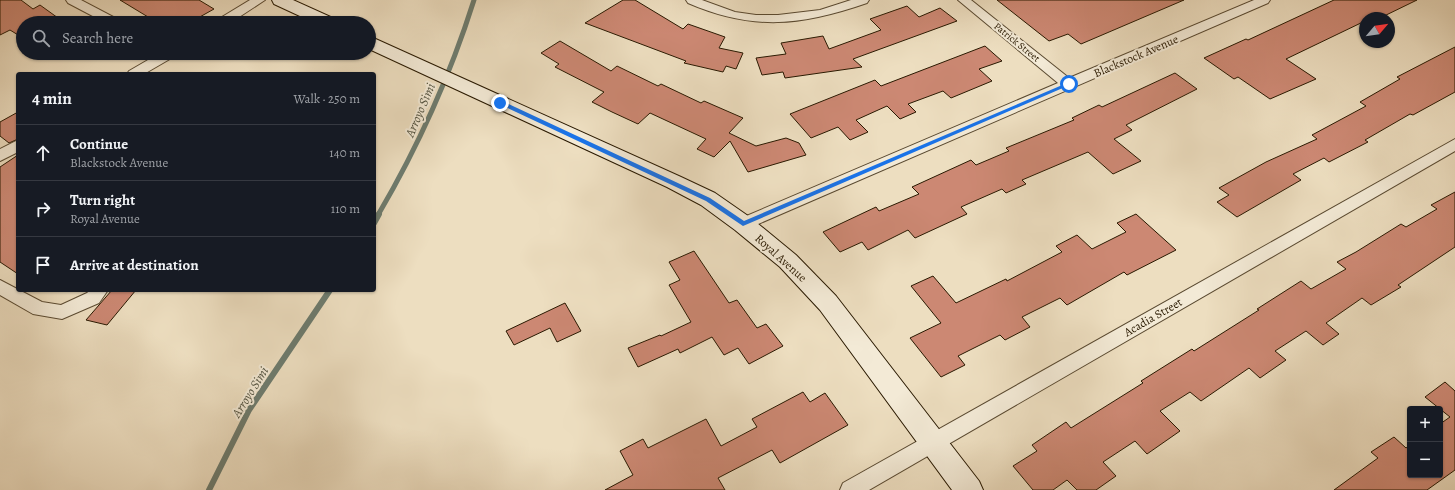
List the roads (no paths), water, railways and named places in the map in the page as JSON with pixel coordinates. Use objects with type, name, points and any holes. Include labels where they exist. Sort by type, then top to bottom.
[{"type":"main road","points":[[280,0],[314,16]]},
{"type":"main road","name":"Royal Avenue","points":[[376,45],[407,58],[708,200],[743,224],[788,261],[828,303],[969,490]]},
{"type":"street","points":[[72,0],[101,16]]},
{"type":"street","points":[[233,16],[259,0]]},
{"type":"street","points":[[692,0],[707,8],[724,13],[774,19],[815,16],[838,10],[863,0]]},
{"type":"street","name":"Patrick Street","points":[[964,0],[1069,84]]},
{"type":"street","name":"Blackstock Avenue","points":[[743,224],[1264,0]]},
{"type":"street","points":[[137,72],[158,60]]},
{"type":"street","name":"Acadia Street","points":[[850,490],[1455,144]]},
{"type":"street","points":[[0,156],[16,146]]},
{"type":"street","points":[[0,286],[38,309],[62,312],[93,298],[98,292]]},
{"type":"waterway","name":"Arroyo Simi","points":[[378,215],[420,137],[444,83],[474,0]]},
{"type":"waterway","name":"Arroyo Simi","points":[[376,219],[379,214]]},
{"type":"waterway","name":"Arroyo Simi","points":[[209,490],[249,410],[329,292]]}]
